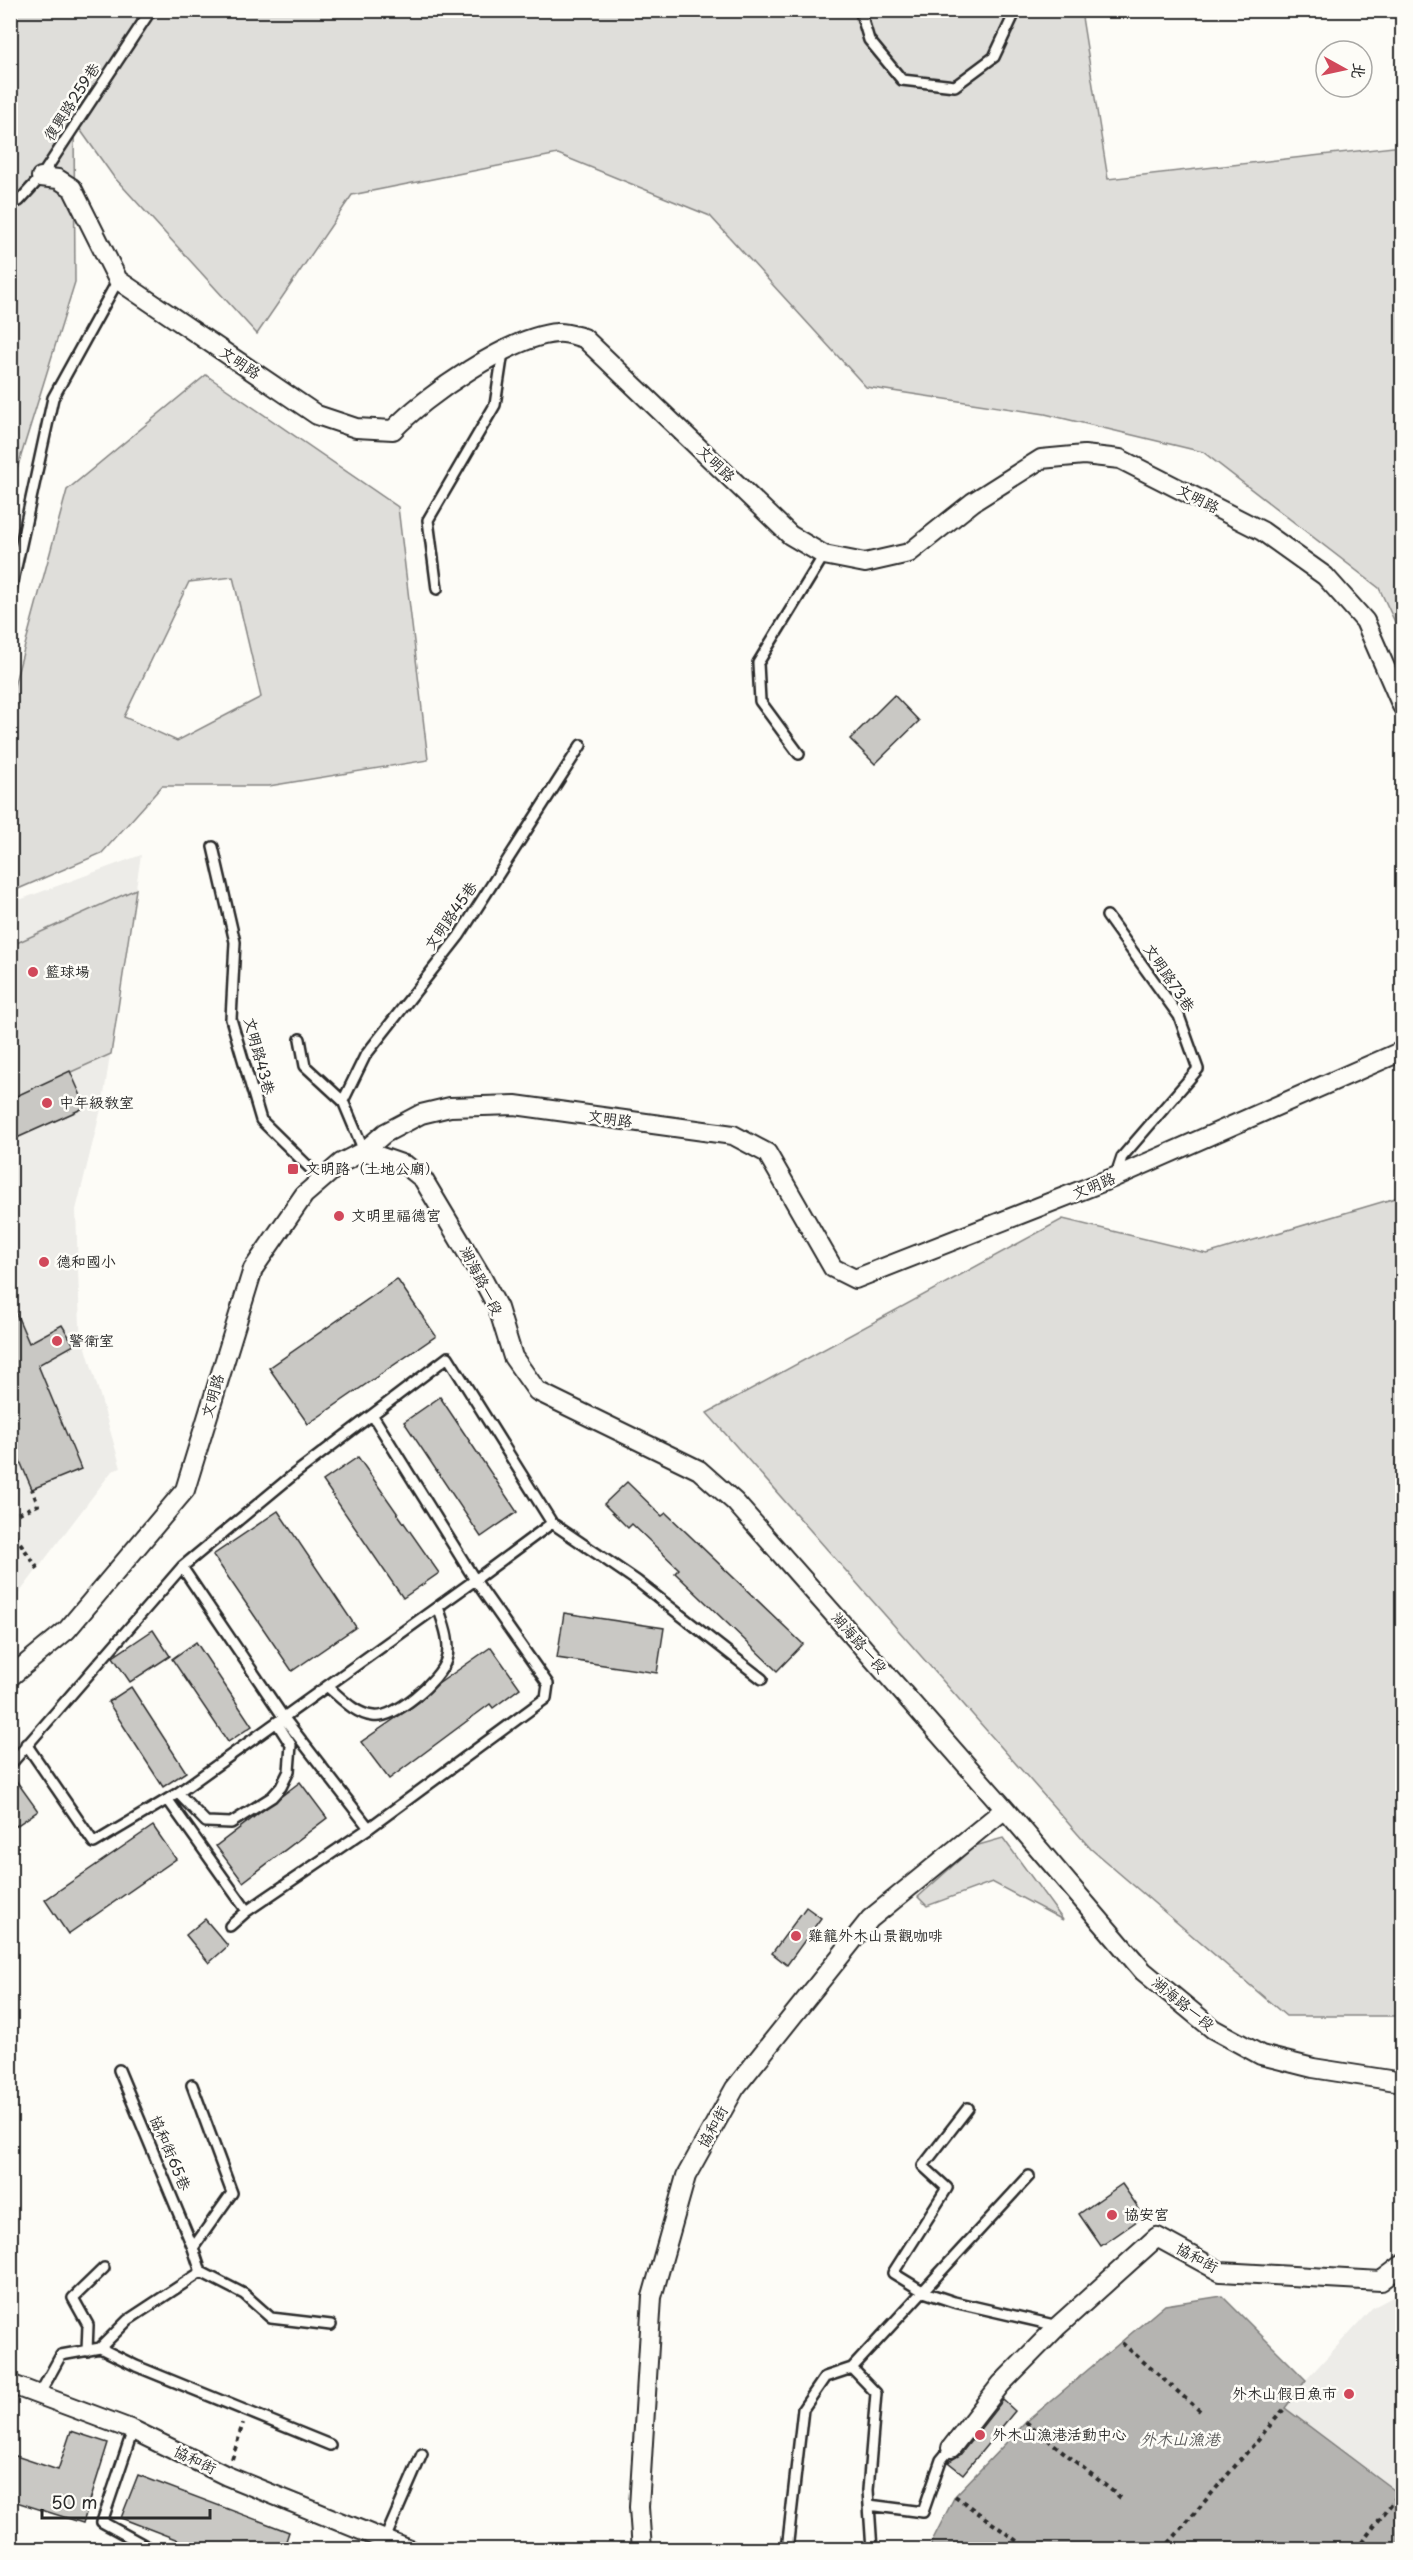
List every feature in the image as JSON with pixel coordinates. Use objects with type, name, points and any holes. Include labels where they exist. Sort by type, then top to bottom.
[{"type":"street","name":"文明路","points":[[41,177],[58,179],[72,188],[118,280],[317,415],[356,429],[393,430],[411,411],[504,349],[527,339],[559,333],[585,338],[790,535],[824,555],[865,563],[909,552],[973,502],[1041,459],[1084,455],[1120,459],[1262,531],[1325,576],[1365,621],[1402,706]]},
{"type":"street","name":"文明路","points":[[10,1677],[67,1630],[185,1490],[253,1269],[304,1195],[320,1178],[341,1163],[364,1151],[385,1133],[421,1114],[450,1107],[482,1104],[515,1105],[733,1135],[767,1153],[833,1268],[855,1279],[1115,1178],[1402,1051]]},
{"type":"street","name":"湖海路一段","points":[[364,1151],[407,1166],[423,1179],[481,1276],[498,1308],[513,1357],[537,1391],[699,1470],[728,1496],[1005,1809],[1143,1971],[1213,2029],[1261,2055],[1312,2068],[1402,2082]]},
{"type":"street","name":"協和街","points":[[642,2550],[639,2507],[652,2297],[686,2176],[735,2088],[870,1919],[1005,1809]]},
{"type":"street","name":"協和街","points":[[951,2448],[1001,2384],[1058,2326],[1157,2237],[1221,2272],[1381,2281],[1402,2265]]},
{"type":"street","name":"協和街","points":[[10,2384],[134,2430],[227,2476],[410,2550]]},
{"type":"lane","name":"復興路259巷","points":[[10,202],[19,201],[41,177],[151,10]]},
{"type":"lane","points":[[861,10],[869,40],[902,80],[955,86],[994,57],[1016,10]]},
{"type":"lane","points":[[10,595],[52,398],[118,280]]},
{"type":"lane","points":[[437,589],[428,520],[495,405],[504,349]]},
{"type":"lane","points":[[799,754],[760,701],[758,663],[824,555]]},
{"type":"lane","name":"文明路45巷","points":[[343,1101],[365,1056],[459,936],[581,745]]},
{"type":"lane","name":"文明路43巷","points":[[213,847],[235,942],[231,1019],[261,1120],[320,1178]]},
{"type":"lane","name":"文明路73巷","points":[[1107,916],[1179,1016],[1198,1069],[1122,1157],[1115,1178]]},
{"type":"lane","points":[[300,1039],[305,1066],[343,1101],[364,1151]]},
{"type":"lane","points":[[10,1765],[182,1567],[293,1475],[374,1416],[448,1357],[552,1523],[637,1581],[762,1679]]},
{"type":"lane","points":[[230,1926],[247,1911],[369,1828],[546,1698],[548,1684],[475,1580],[374,1416]]},
{"type":"lane","points":[[26,1744],[94,1843],[168,1800],[281,1721],[552,1523]]},
{"type":"lane","points":[[182,1567],[281,1721],[369,1828]]},
{"type":"lane","points":[[328,1687],[348,1705],[371,1716],[384,1717],[412,1699],[436,1679],[447,1659],[446,1632],[438,1607]]},
{"type":"lane","points":[[178,1793],[206,1822],[231,1823],[272,1797],[281,1787],[289,1771],[291,1746],[281,1721]]},
{"type":"lane","points":[[168,1800],[247,1911]]},
{"type":"lane","name":"協和街65巷","points":[[119,2070],[201,2272]]},
{"type":"lane","points":[[192,2085],[232,2193],[193,2248]]},
{"type":"lane","points":[[968,2108],[923,2166],[947,2188],[893,2273],[924,2292],[954,2302],[1058,2326]]},
{"type":"lane","points":[[787,2550],[803,2409],[825,2377],[852,2368],[1029,2176]]},
{"type":"lane","points":[[87,2351],[88,2325],[73,2298],[104,2268]]},
{"type":"lane","points":[[39,2395],[61,2355],[100,2348],[128,2320],[201,2272],[244,2294],[271,2318],[331,2325]]},
{"type":"lane","points":[[100,2348],[136,2366],[330,2445]]},
{"type":"lane","points":[[852,2368],[876,2393],[869,2505],[872,2550]]},
{"type":"lane","points":[[134,2430],[102,2522],[153,2550]]},
{"type":"lane","points":[[869,2505],[923,2512],[941,2460],[951,2448]]},
{"type":"lane","points":[[385,2539],[422,2454]]},
{"type":"path","points":[[10,1517],[38,1505],[32,1489]]},
{"type":"path","points":[[10,1528],[38,1569]]},
{"type":"path","points":[[1122,2343],[1200,2411]]},
{"type":"path","points":[[1163,2550],[1285,2408]]},
{"type":"path","points":[[227,2476],[247,2411]]},
{"type":"path","points":[[1026,2422],[1121,2498]]},
{"type":"path","points":[[1356,2550],[1399,2494]]},
{"type":"path","points":[[956,2496],[1029,2550]]},
{"type":"shaded area","points":[[11,11],[1081,11],[1108,179],[1402,146],[1402,637],[1379,588],[1203,452],[1045,414],[866,387],[710,216],[558,154],[352,195],[257,334],[113,176],[74,121],[75,282],[11,488]]},
{"type":"shaded area","points":[[206,375],[398,507],[428,760],[269,786],[162,786],[102,853],[11,892],[11,697],[67,490]],"holes":[[[233,577],[261,697],[177,741],[124,717],[189,582]]]},
{"type":"shaded area","name":"德和國小","points":[[141,855],[103,1101],[76,1210],[80,1327],[121,1468],[112,1471],[11,1604],[11,903]]},
{"type":"shaded area","points":[[136,889],[111,1054],[11,1099],[10,946]]},
{"type":"shaded area","points":[[1402,1196],[1402,2016],[1286,2016],[1091,1849],[707,1413],[1063,1219],[1207,1254]]},
{"type":"shaded area","points":[[1003,1838],[1063,1920],[992,1882],[927,1906],[918,1897],[975,1846]]},
{"type":"shaded area","name":"外木山假日魚市","points":[[1402,2292],[1402,2496],[1285,2408],[1306,2380],[1372,2308]]},
{"type":"water","name":"外木山漁港","points":[[1222,2296],[1306,2380],[1285,2408],[1402,2496],[1402,2549],[932,2549],[931,2543],[955,2496],[1026,2422],[1165,2305]]},
{"type":"building","points":[[894,695],[919,721],[875,764],[850,739]]},
{"type":"building","name":"中年級教室","points":[[70,1071],[86,1107],[10,1141],[10,1099]]},
{"type":"building","points":[[397,1279],[436,1336],[308,1424],[269,1368]]},
{"type":"building","points":[[10,1299],[29,1343],[62,1325],[74,1345],[38,1365],[81,1469],[32,1489],[10,1438]]},
{"type":"building","points":[[440,1397],[517,1512],[481,1537],[404,1422]]},
{"type":"building","points":[[358,1457],[439,1573],[403,1598],[323,1481]]},
{"type":"building","points":[[627,1482],[662,1516],[666,1513],[803,1644],[777,1671],[675,1573],[679,1569],[632,1524],[628,1528],[604,1504]]},
{"type":"building","points":[[278,1511],[356,1627],[292,1671],[213,1555]]},
{"type":"building","points":[[564,1613],[664,1628],[657,1673],[557,1658]]},
{"type":"building","points":[[153,1630],[170,1656],[130,1682],[113,1657]]},
{"type":"building","points":[[196,1642],[252,1726],[228,1742],[172,1659]]},
{"type":"building","points":[[491,1647],[520,1688],[493,1708],[490,1704],[389,1779],[361,1742],[419,1702],[438,1684]]},
{"type":"building","points":[[131,1687],[186,1772],[163,1787],[108,1702]]},
{"type":"building","points":[[10,1772],[38,1811],[10,1830]]},
{"type":"building","points":[[300,1782],[327,1818],[243,1882],[216,1846]]},
{"type":"building","points":[[153,1826],[176,1859],[68,1934],[45,1900]]},
{"type":"building","name":"雞籠外木山景觀咖啡","points":[[806,1907],[821,1918],[787,1965],[772,1953]]},
{"type":"building","points":[[205,1919],[228,1946],[209,1963],[186,1935]]},
{"type":"building","name":"協安宮","points":[[1122,2184],[1144,2216],[1101,2246],[1079,2214]]},
{"type":"building","name":"外木山漁港活動中心","points":[[1003,2400],[1015,2411],[963,2474],[948,2462],[960,2455]]},
{"type":"building","points":[[71,2431],[108,2443],[83,2523],[10,2500],[10,2454],[58,2470]]},
{"type":"building","points":[[138,2475],[289,2532],[283,2550],[204,2550],[121,2518]]},
{"type":"place","name":"籃球場","points":[[33,972]]},
{"type":"place","name":"中年級教室","points":[[47,1103]]},
{"type":"place","name":"文明路（土地公廟）","points":[[293,1169]]},
{"type":"place","name":"文明里福德宮","points":[[339,1216]]},
{"type":"place","name":"德和國小","points":[[44,1262]]},
{"type":"place","name":"警衛室","points":[[57,1341]]},
{"type":"place","name":"雞籠外木山景觀咖啡","points":[[796,1936]]},
{"type":"place","name":"協安宮","points":[[1112,2215]]},
{"type":"place","name":"外木山假日魚市","points":[[1349,2394]]},
{"type":"place","name":"外木山漁港活動中心","points":[[980,2435]]}]
